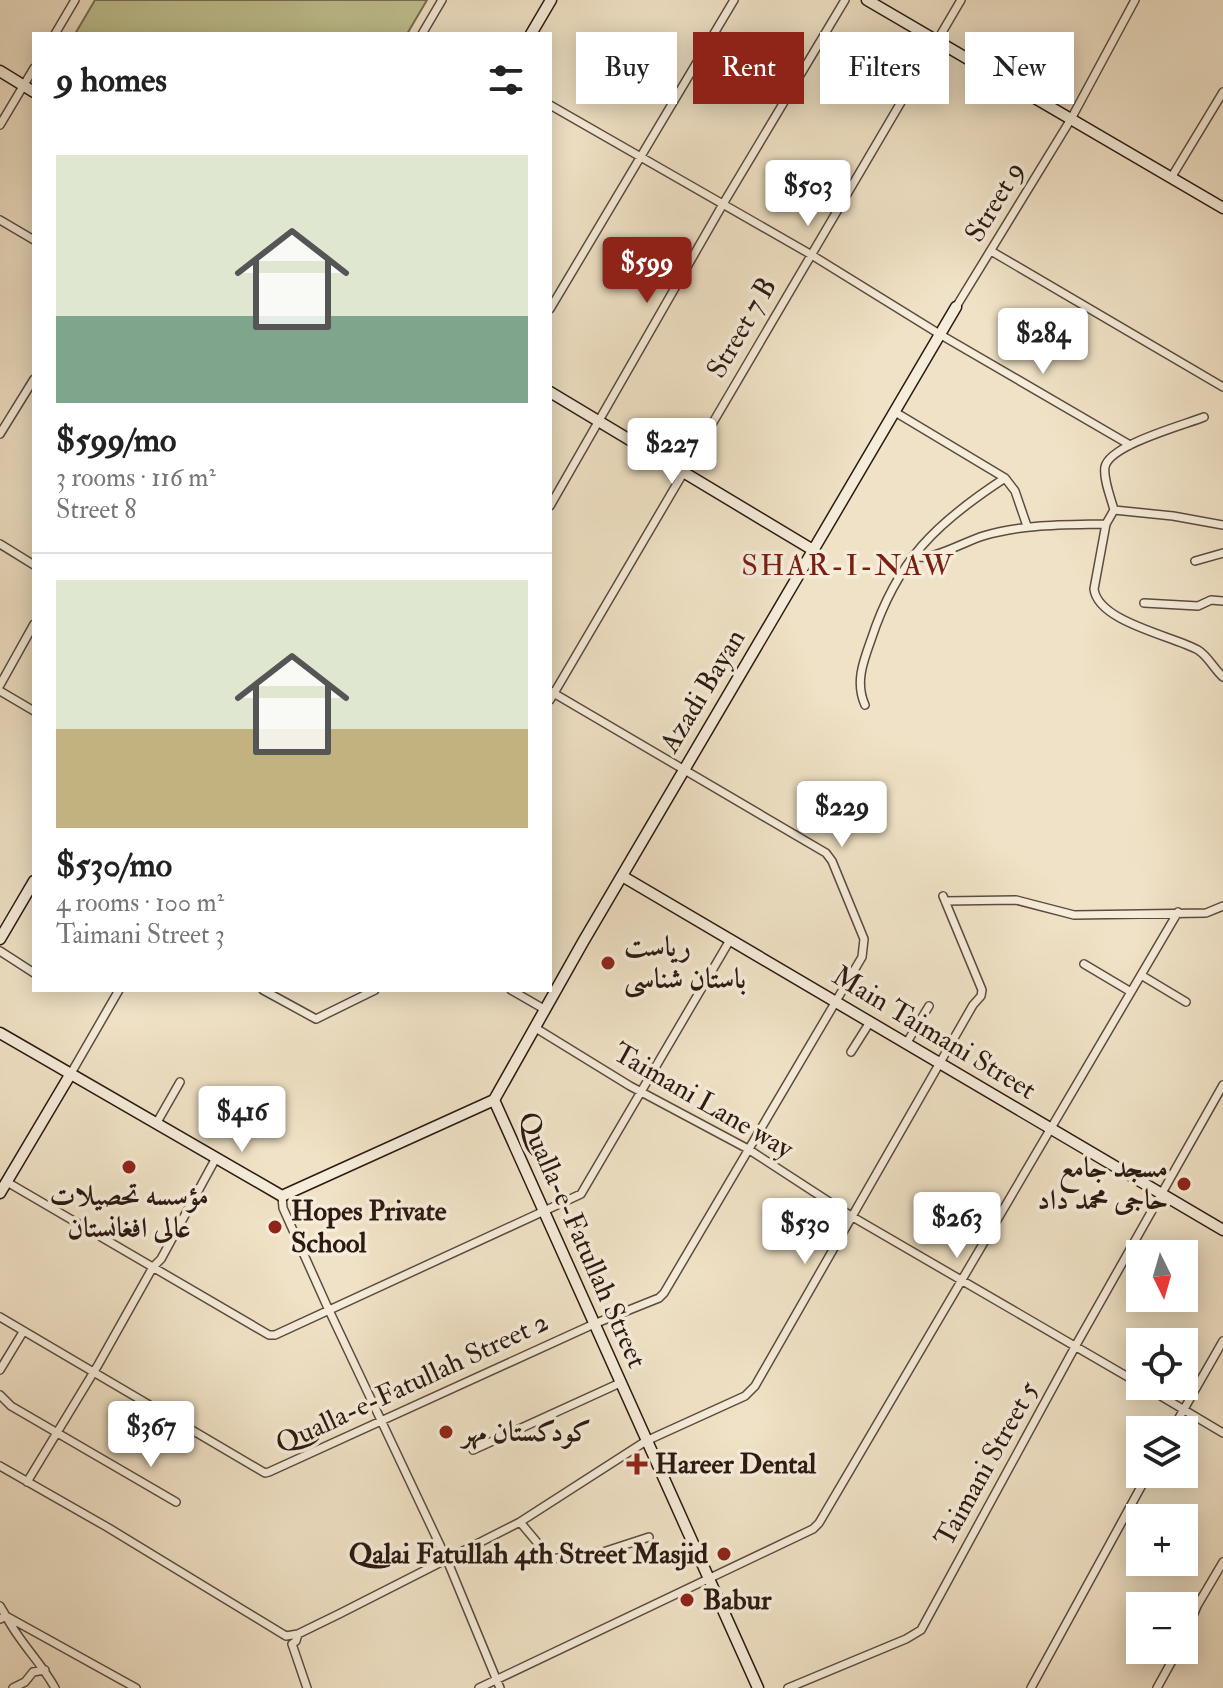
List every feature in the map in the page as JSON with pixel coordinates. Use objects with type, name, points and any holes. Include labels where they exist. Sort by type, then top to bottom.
[{"type":"main road","points":[[532,32],[551,0]]},
{"type":"main road","points":[[867,0],[922,32]]},
{"type":"main road","points":[[949,48],[1223,208]]},
{"type":"main road","points":[[0,71],[32,91]]},
{"type":"main road","name":"Azadi Bayan","points":[[494,1100],[544,1009],[956,307]]},
{"type":"main road","points":[[552,393],[813,550]]},
{"type":"main road","name":"Main Taimani Street","points":[[622,876],[1223,1230]]},
{"type":"main road","points":[[0,939],[32,884]]},
{"type":"main road","points":[[0,1033],[282,1196]]},
{"type":"main road","points":[[0,1193],[70,1075]]},
{"type":"main road","name":"Qualla-e-Fatullah Street","points":[[282,1196],[494,1100],[758,1688]]},
{"type":"street","points":[[56,32],[75,0]]},
{"type":"street","points":[[423,32],[442,0]]},
{"type":"street","points":[[552,306],[734,0]]},
{"type":"street","points":[[552,502],[723,204],[845,0]]},
{"type":"street","name":"Street 7 B","points":[[942,32],[961,0]]},
{"type":"street","name":"Street 9","points":[[956,307],[1071,119],[1135,0]]},
{"type":"street","points":[[0,125],[32,71]]},
{"type":"street","points":[[1171,178],[1223,92]]},
{"type":"street","name":"Street 7 B","points":[[552,693],[899,104]]},
{"type":"street","points":[[552,106],[810,254],[941,335],[1130,445]]},
{"type":"street","points":[[0,220],[32,239]]},
{"type":"street","points":[[991,251],[1223,387]]},
{"type":"street","points":[[0,434],[32,382]]},
{"type":"street","points":[[895,412],[1005,478],[1015,491],[1027,526]]},
{"type":"street","points":[[1204,417],[1119,450],[1106,465],[1114,510],[1106,524],[1095,596],[1127,622],[1197,650],[1223,677]]},
{"type":"street","points":[[865,705],[859,691],[867,650],[893,583],[924,540],[1005,478]]},
{"type":"street","points":[[1114,510],[1223,525]]},
{"type":"street","points":[[913,556],[924,558],[982,536],[1027,526],[1106,524]]},
{"type":"street","points":[[0,544],[32,564]]},
{"type":"street","points":[[1195,561],[1223,553]]},
{"type":"street","points":[[1144,603],[1198,606],[1211,600],[1223,601]]},
{"type":"street","points":[[32,628],[0,688],[32,710]]},
{"type":"street","points":[[552,696],[684,769]]},
{"type":"street","name":"Qualla-e-Fatullah Street 2","points":[[0,1317],[265,1473],[594,1324],[659,1298],[865,949],[864,939],[826,853],[684,769]]},
{"type":"street","points":[[0,1466],[286,1636],[298,1634],[520,1522],[646,1441],[745,1396],[755,1386],[982,993],[944,898],[1016,900],[1074,915],[1206,913],[1223,906]]},
{"type":"street","points":[[479,1688],[708,1580],[813,1529],[819,1523],[1178,912]]},
{"type":"street","points":[[7,1182],[269,1335],[329,1311],[543,1213],[584,1191],[730,940]]},
{"type":"street","points":[[0,951],[32,972]]},
{"type":"street","points":[[1084,964],[1131,992]]},
{"type":"street","points":[[1141,975],[1186,1002]]},
{"type":"street","points":[[70,1075],[118,992]]},
{"type":"street","points":[[267,992],[316,1019],[371,992]]},
{"type":"street","points":[[514,992],[544,1009]]},
{"type":"street","points":[[906,1044],[929,1006]]},
{"type":"street","points":[[851,1052],[870,1022]]},
{"type":"street","name":"Taimani Lane way","points":[[534,1027],[640,1091],[748,1149],[851,1216],[1126,1375]]},
{"type":"street","points":[[156,1124],[180,1082]]},
{"type":"street","name":"Taimani Street 5","points":[[788,1688],[921,1630],[1076,1345],[1223,1085]]},
{"type":"street","points":[[27,1482],[153,1267],[161,1259],[216,1158]]},
{"type":"street","points":[[282,1196],[283,1208],[447,1560],[500,1688]]},
{"type":"street","points":[[0,1370],[23,1332]]},
{"type":"street","points":[[1180,1416],[1223,1341]]},
{"type":"street","points":[[473,1450],[620,1383]]},
{"type":"street","points":[[0,1395],[11,1406],[176,1502]]},
{"type":"street","name":"Taimani Lane way","points":[[1170,1400],[1223,1433]]},
{"type":"street","points":[[1031,1688],[1140,1488]]},
{"type":"street","points":[[520,1522],[551,1559],[603,1552],[649,1537]]},
{"type":"street","points":[[1198,1604],[1223,1562]]},
{"type":"street","points":[[1218,1571],[1223,1579]]},
{"type":"street","points":[[0,1606],[3,1618],[45,1670],[55,1688]]},
{"type":"street","points":[[3,1618],[136,1688]]},
{"type":"street","points":[[298,1634],[292,1644],[307,1688]]},
{"type":"street","points":[[1157,1688],[1170,1664]]},
{"type":"street","points":[[13,1688],[25,1682],[33,1672],[45,1670]]},
{"type":"green space","points":[[95,0],[427,0],[408,32],[76,32]]},
{"type":"place","name":"ریاست باستان شناسی","points":[[608,963]]},
{"type":"place","name":"مؤسسه تحصیلات عالی افغانستان","points":[[129,1167]]},
{"type":"place","name":"مسجد جامع حاجی محمد داد","points":[[1184,1184]]},
{"type":"place","name":"Hopes Private School","points":[[275,1227]]},
{"type":"place","name":"کودکستان مهر","points":[[446,1432]]},
{"type":"place","name":"Hareer Dental","points":[[637,1464]]},
{"type":"place","name":"Qalai Fatullah 4th Street Masjid","points":[[724,1554]]},
{"type":"place","name":"Babur","points":[[687,1600]]},
{"type":"district","name":"SHAR-I-NAW","points":[[848,565]]}]
